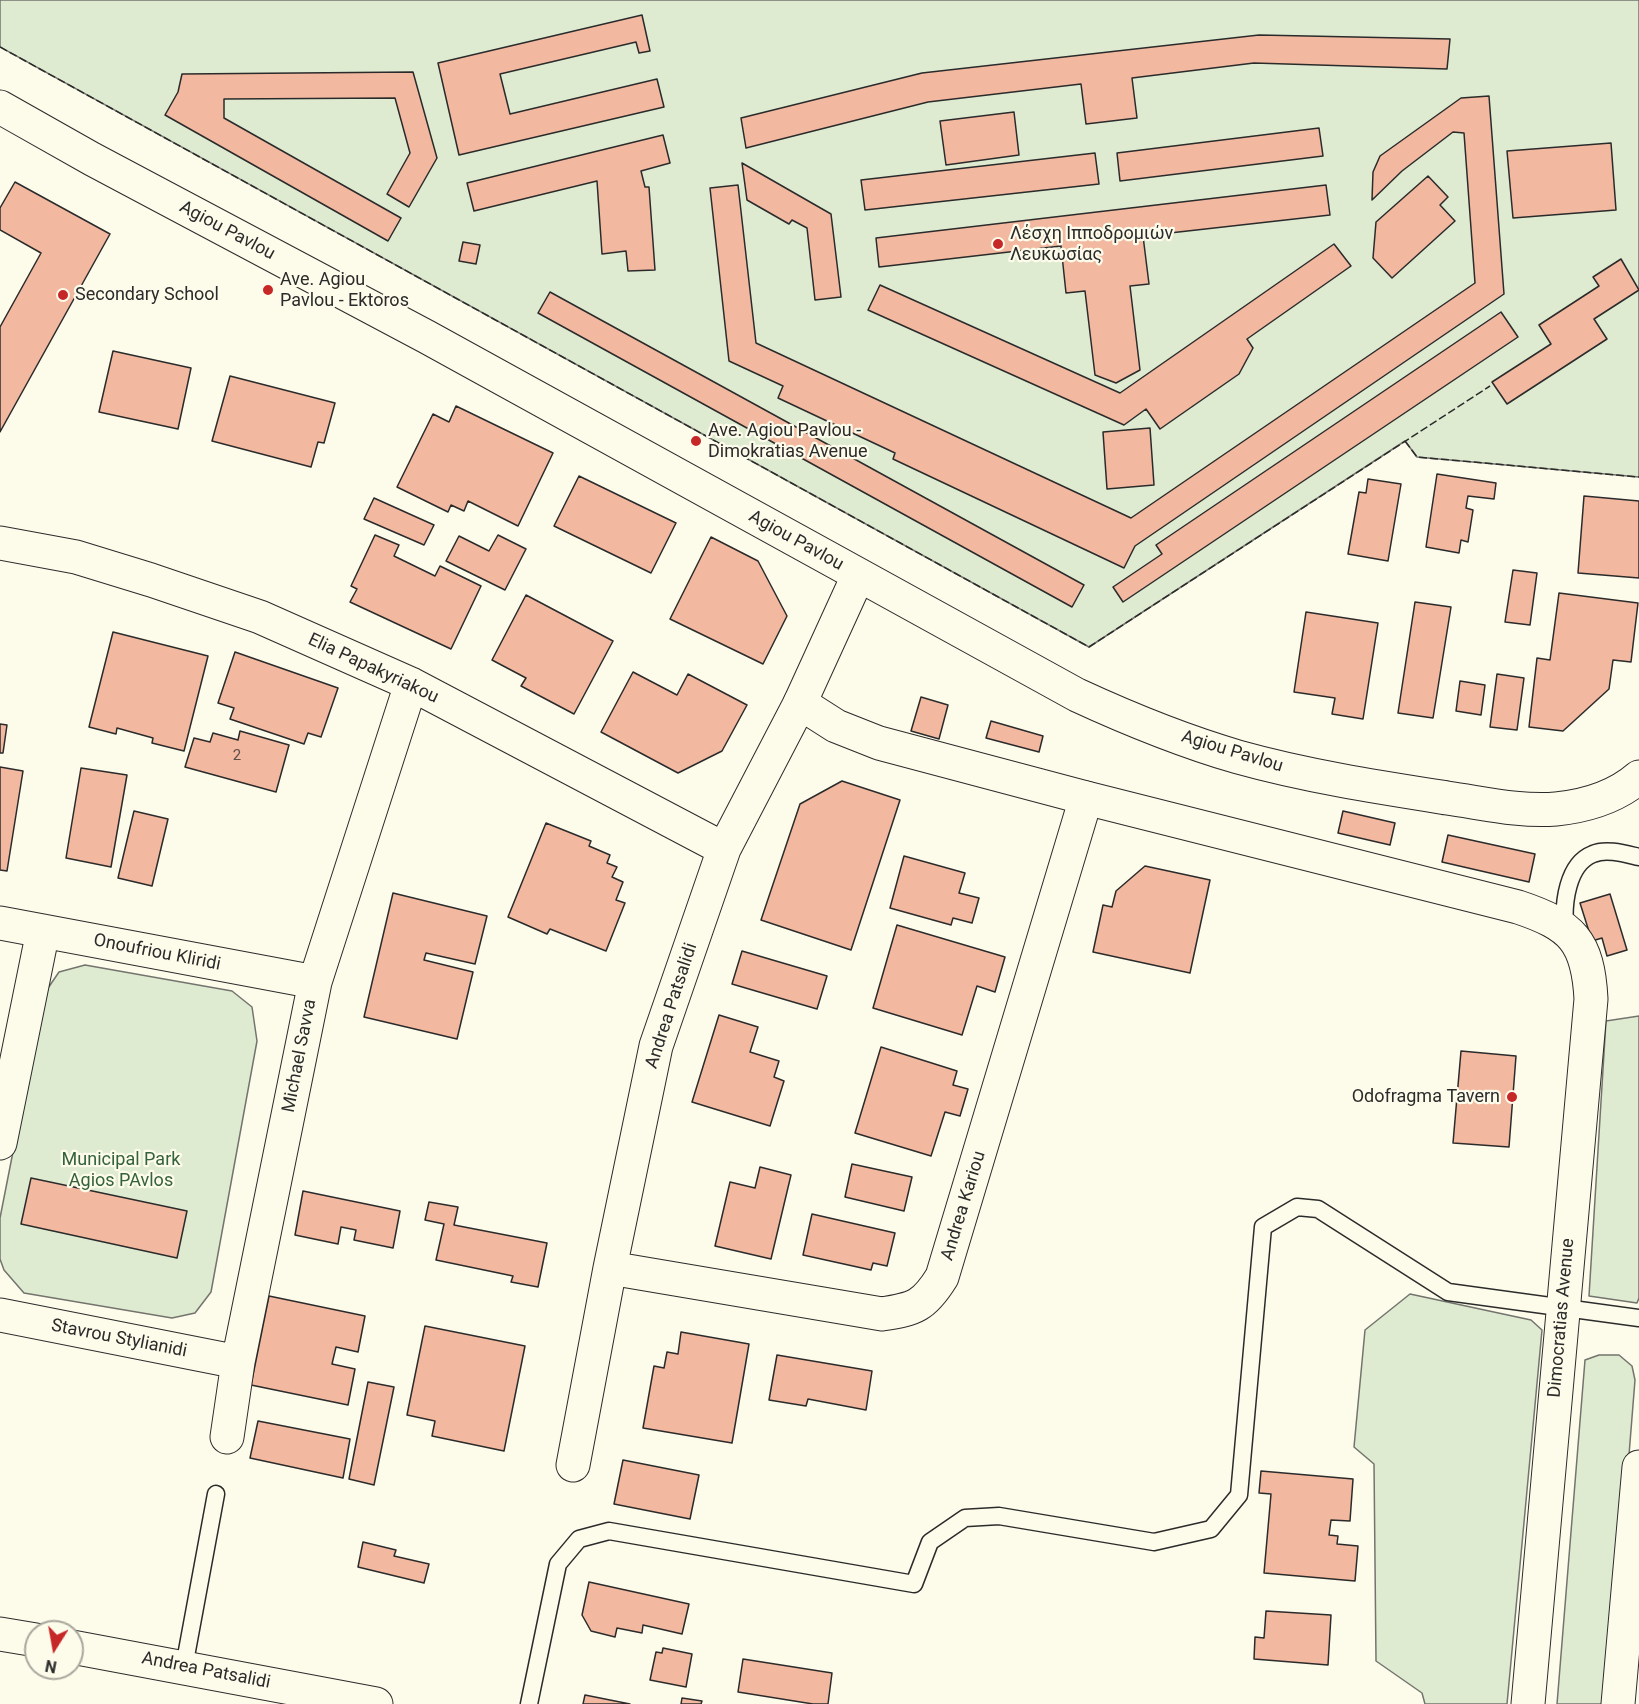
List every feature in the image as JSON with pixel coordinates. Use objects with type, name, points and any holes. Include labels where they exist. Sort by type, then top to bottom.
[{"type":"street","name":"Agiou Pavlou","points":[[0,107],[92,159],[426,337],[1077,695],[1126,718],[1237,757],[1314,775],[1426,795],[1523,808],[1553,809],[1594,802],[1620,790],[1639,777]]},
{"type":"street","name":"Elia Papakyriakou","points":[[0,543],[76,557],[260,617],[411,684],[724,849]]},
{"type":"street","name":"Andrea Patsalidi","points":[[573,1465],[609,1268],[656,1046],[724,849],[800,703],[858,576]]},
{"type":"street","name":"Michael Savva","points":[[227,1437],[238,1362],[315,982],[411,684]]},
{"type":"street","points":[[800,703],[836,726],[879,743],[1086,798],[1518,907],[1553,919],[1569,932]]},
{"type":"street","name":"Andrea Kariou","points":[[609,1268],[882,1314],[908,1310],[930,1297],[942,1277],[1086,798]]},
{"type":"street","name":"Onoufriou Kliridi","points":[[0,923],[315,982]]},
{"type":"street","points":[[0,1143],[43,931]]},
{"type":"street","name":"Dimocratias Avenue","points":[[1528,1704],[1591,999],[1584,957],[1569,932]]},
{"type":"street","name":"Stavrou Stylianidi","points":[[0,1315],[238,1362]]},
{"type":"street","points":[[1618,1704],[1639,1467]]},
{"type":"street","points":[[0,1634],[24,1638]]},
{"type":"street","name":"Andrea Patsalidi","points":[[84,1649],[376,1704]]},
{"type":"lane","points":[[1569,932],[1563,910],[1568,884],[1580,863],[1593,853],[1619,852],[1639,856]]},
{"type":"lane","points":[[529,1704],[558,1564],[579,1539],[609,1531],[914,1584],[930,1542],[965,1518],[999,1516],[1154,1542],[1211,1529],[1239,1495],[1263,1227],[1297,1207],[1318,1209],[1448,1292],[1563,1310],[1639,1318]]},
{"type":"lane","points":[[184,1667],[216,1494]]},
{"type":"lane","points":[[1625,1629],[1634,1704]]},
{"type":"green space","name":"Λέσχη Ιπποδρομιών Λευκωσίας","points":[[0,0],[1639,0],[1639,477],[1417,457],[1405,441],[1089,647],[0,47]]},
{"type":"green space","name":"Municipal Park Agios PAvlos","points":[[85,965],[232,991],[252,1007],[257,1041],[211,1292],[195,1313],[172,1318],[24,1293],[4,1270],[0,1259],[0,1218],[44,994],[59,972]]},
{"type":"green space","points":[[1639,1016],[1639,1298],[1637,1303],[1589,1296],[1606,1021]]},
{"type":"green space","points":[[1410,1294],[1531,1320],[1542,1330],[1507,1704],[1425,1704],[1422,1693],[1376,1661],[1374,1464],[1354,1447],[1365,1330]]},
{"type":"green space","points":[[1599,1355],[1619,1355],[1632,1366],[1635,1380],[1609,1704],[1557,1704],[1585,1360]]},
{"type":"building","points":[[642,15],[650,51],[639,53],[636,42],[500,74],[510,114],[657,79],[664,107],[459,155],[438,63]]},
{"type":"building","points":[[1259,35],[1450,39],[1447,69],[1254,63],[1132,78],[1137,118],[1086,124],[1081,84],[928,102],[746,148],[741,118],[922,73]]},
{"type":"building","points":[[413,72],[437,158],[409,207],[387,194],[410,153],[395,98],[224,99],[224,118],[401,218],[388,241],[165,115],[178,92],[182,74]]},
{"type":"building","points":[[1489,96],[1504,294],[1135,546],[1124,568],[893,459],[895,453],[778,398],[783,386],[729,361],[710,188],[738,185],[756,343],[1131,518],[1475,283],[1464,133],[1453,132],[1402,171],[1372,200],[1373,172],[1380,156],[1461,98]]},
{"type":"building","points":[[1014,112],[1019,155],[946,165],[940,121]]},
{"type":"building","points":[[1319,128],[1323,156],[1120,181],[1117,153]]},
{"type":"building","points":[[663,135],[670,163],[641,171],[645,187],[649,187],[655,270],[628,271],[626,251],[602,254],[597,181],[474,211],[467,183]]},
{"type":"building","points":[[1611,143],[1616,210],[1513,218],[1507,151]]},
{"type":"building","points":[[1095,153],[1099,184],[865,210],[861,180]]},
{"type":"building","points":[[742,163],[831,214],[841,297],[815,300],[807,228],[792,220],[789,224],[747,200]]},
{"type":"building","points":[[1428,176],[1448,197],[1440,205],[1455,221],[1392,278],[1373,258],[1376,222]]},
{"type":"building","points":[[15,182],[110,234],[0,432],[0,327],[41,253],[0,230],[0,208]]},
{"type":"building","points":[[1326,185],[1330,215],[1143,236],[1149,284],[1130,286],[1140,370],[1116,383],[1095,375],[1085,291],[1066,293],[1061,246],[879,267],[876,238]]},
{"type":"building","points":[[463,242],[480,245],[476,264],[459,261]]},
{"type":"building","points":[[1334,244],[1351,266],[1247,339],[1253,348],[1239,374],[1160,429],[1146,409],[1124,425],[868,310],[880,285],[1120,393]]},
{"type":"building","points":[[1621,259],[1639,290],[1594,319],[1607,339],[1507,404],[1492,382],[1551,344],[1539,325],[1599,286],[1593,277]]},
{"type":"building","points":[[550,292],[1084,585],[1072,607],[538,313]]},
{"type":"building","points":[[1501,312],[1518,337],[1123,602],[1113,587],[1162,554],[1156,545]]},
{"type":"building","points":[[113,351],[191,368],[178,429],[99,412]]},
{"type":"building","points":[[230,376],[335,403],[324,443],[318,442],[311,467],[212,441]]},
{"type":"building","points":[[456,406],[553,453],[518,526],[468,501],[464,511],[451,505],[448,512],[397,487],[433,414],[449,422]]},
{"type":"building","points":[[1150,428],[1154,485],[1107,489],[1103,432]]},
{"type":"building","points":[[1437,474],[1496,483],[1494,499],[1468,496],[1466,508],[1473,510],[1468,542],[1461,540],[1459,553],[1426,547]]},
{"type":"building","points":[[579,476],[676,523],[651,573],[554,526]]},
{"type":"building","points":[[1368,479],[1401,484],[1388,561],[1348,554],[1359,492],[1366,493]]},
{"type":"building","points":[[1584,496],[1639,501],[1639,578],[1578,573]]},
{"type":"building","points":[[374,498],[434,525],[424,545],[364,519]]},
{"type":"building","points":[[375,535],[399,545],[394,556],[435,576],[440,566],[481,586],[451,649],[350,602],[357,589],[351,586]]},
{"type":"building","points":[[498,535],[526,549],[505,590],[446,561],[459,536],[489,551]]},
{"type":"building","points":[[711,537],[758,561],[787,616],[763,664],[670,619]]},
{"type":"building","points":[[1513,570],[1537,573],[1530,625],[1505,622]]},
{"type":"building","points":[[1559,593],[1638,603],[1631,662],[1613,660],[1609,689],[1563,731],[1529,727],[1537,658],[1550,660]]},
{"type":"building","points":[[526,595],[613,641],[574,714],[521,686],[526,678],[492,660]]},
{"type":"building","points":[[1415,602],[1451,607],[1433,718],[1398,713]]},
{"type":"building","points":[[1306,612],[1378,623],[1363,719],[1332,714],[1335,698],[1294,692]]},
{"type":"building","points":[[113,632],[208,656],[184,751],[152,743],[153,738],[117,728],[116,734],[89,727]]},
{"type":"building","points":[[235,652],[338,688],[321,737],[308,733],[304,744],[230,719],[234,708],[218,703]]},
{"type":"building","points":[[633,672],[677,695],[688,674],[747,705],[722,751],[678,773],[601,732]]},
{"type":"building","points":[[1497,674],[1524,678],[1517,730],[1490,727]]},
{"type":"building","points":[[1460,681],[1485,685],[1481,715],[1456,711]]},
{"type":"building","points":[[921,697],[948,705],[939,739],[911,731]]},
{"type":"building","points":[[991,721],[1043,736],[1039,752],[986,738]]},
{"type":"building","points":[[0,724],[7,725],[3,753],[0,753]]},
{"type":"building","points":[[240,731],[289,745],[276,792],[185,767],[194,738],[210,742],[213,733],[238,740]]},
{"type":"building","points":[[0,767],[23,771],[7,871],[0,870]]},
{"type":"building","points":[[81,768],[127,775],[111,867],[66,858]]},
{"type":"building","points":[[842,781],[900,800],[851,950],[761,920],[800,804]]},
{"type":"building","points":[[134,811],[168,819],[152,886],[118,878]]},
{"type":"building","points":[[1343,811],[1395,823],[1390,845],[1338,833]]},
{"type":"building","points":[[546,823],[591,841],[589,846],[610,855],[607,863],[617,867],[612,877],[623,882],[616,900],[625,903],[606,951],[550,929],[547,934],[508,917]]},
{"type":"building","points":[[1448,835],[1535,854],[1529,882],[1442,862]]},
{"type":"building","points":[[904,856],[965,873],[959,893],[979,898],[972,923],[953,918],[951,925],[890,908]]},
{"type":"building","points":[[1145,866],[1210,880],[1190,973],[1093,952],[1103,905],[1112,907],[1116,891]]},
{"type":"building","points":[[393,893],[487,916],[475,964],[426,953],[424,960],[473,972],[457,1039],[364,1017]]},
{"type":"building","points":[[1610,894],[1627,950],[1607,956],[1602,938],[1592,941],[1580,903]]},
{"type":"building","points":[[897,925],[1005,957],[995,992],[977,986],[962,1035],[873,1008]]},
{"type":"building","points":[[742,951],[827,976],[817,1009],[732,984]]},
{"type":"building","points":[[719,1015],[758,1027],[750,1052],[779,1061],[774,1077],[784,1081],[770,1126],[692,1102]]},
{"type":"building","points":[[881,1047],[957,1071],[953,1085],[968,1089],[960,1116],[945,1112],[931,1156],[855,1133]]},
{"type":"building","points":[[1461,1051],[1516,1056],[1509,1147],[1453,1143]]},
{"type":"building","points":[[852,1164],[912,1177],[904,1211],[845,1197]]},
{"type":"building","points":[[760,1167],[791,1175],[771,1259],[715,1246],[730,1182],[755,1188]]},
{"type":"building","points":[[31,1178],[187,1211],[177,1258],[21,1224]]},
{"type":"building","points":[[303,1191],[400,1211],[393,1248],[354,1240],[356,1230],[341,1227],[338,1244],[295,1235]]},
{"type":"building","points":[[429,1202],[458,1207],[454,1225],[547,1243],[538,1287],[511,1282],[513,1276],[436,1260],[444,1224],[425,1220]]},
{"type":"building","points":[[812,1214],[895,1233],[887,1266],[873,1263],[871,1270],[803,1255]]},
{"type":"building","points":[[269,1296],[365,1316],[358,1352],[336,1347],[332,1364],[355,1369],[348,1405],[251,1385]]},
{"type":"building","points":[[425,1326],[525,1346],[504,1451],[432,1436],[435,1421],[407,1415]]},
{"type":"building","points":[[681,1332],[749,1344],[732,1443],[643,1428],[654,1366],[664,1368],[667,1352],[678,1354]]},
{"type":"building","points":[[777,1355],[872,1371],[866,1410],[808,1399],[806,1406],[769,1400]]},
{"type":"building","points":[[368,1382],[394,1387],[374,1485],[349,1479]]},
{"type":"building","points":[[258,1421],[350,1439],[343,1478],[250,1458]]},
{"type":"building","points":[[623,1460],[699,1475],[690,1519],[614,1504]]},
{"type":"building","points":[[1261,1471],[1353,1479],[1350,1521],[1331,1520],[1329,1535],[1338,1536],[1337,1544],[1358,1546],[1355,1581],[1264,1573],[1271,1494],[1259,1493]]},
{"type":"building","points":[[363,1542],[396,1550],[394,1556],[429,1564],[424,1583],[358,1567]]},
{"type":"building","points":[[589,1582],[689,1604],[682,1634],[643,1625],[642,1633],[617,1628],[615,1637],[591,1631],[582,1615]]},
{"type":"building","points":[[1266,1611],[1331,1615],[1328,1665],[1254,1659],[1255,1637],[1264,1638]]},
{"type":"building","points":[[663,1648],[692,1654],[686,1687],[650,1680],[656,1652],[662,1653]]},
{"type":"building","points":[[743,1659],[832,1673],[828,1704],[813,1704],[738,1692]]},
{"type":"building","points":[[585,1695],[630,1704],[583,1704]]},
{"type":"building","points":[[682,1698],[702,1701],[701,1704],[681,1704]]},
{"type":"fence","points":[[0,47],[1089,647],[1490,386]]},
{"type":"fence","points":[[1405,441],[1417,457],[1639,477]]},
{"type":"place","name":"Λέσχη Ιπποδρομιών Λευκωσίας","points":[[998,244]]},
{"type":"place","name":"Ave. Agiou Pavlou - Ektoros","points":[[268,290]]},
{"type":"place","name":"Secondary School","points":[[63,295]]},
{"type":"place","name":"Ave. Agiou Pavlou - Dimokratias Avenue","points":[[696,441]]},
{"type":"place","name":"Odofragma Tavern","points":[[1512,1097]]}]
